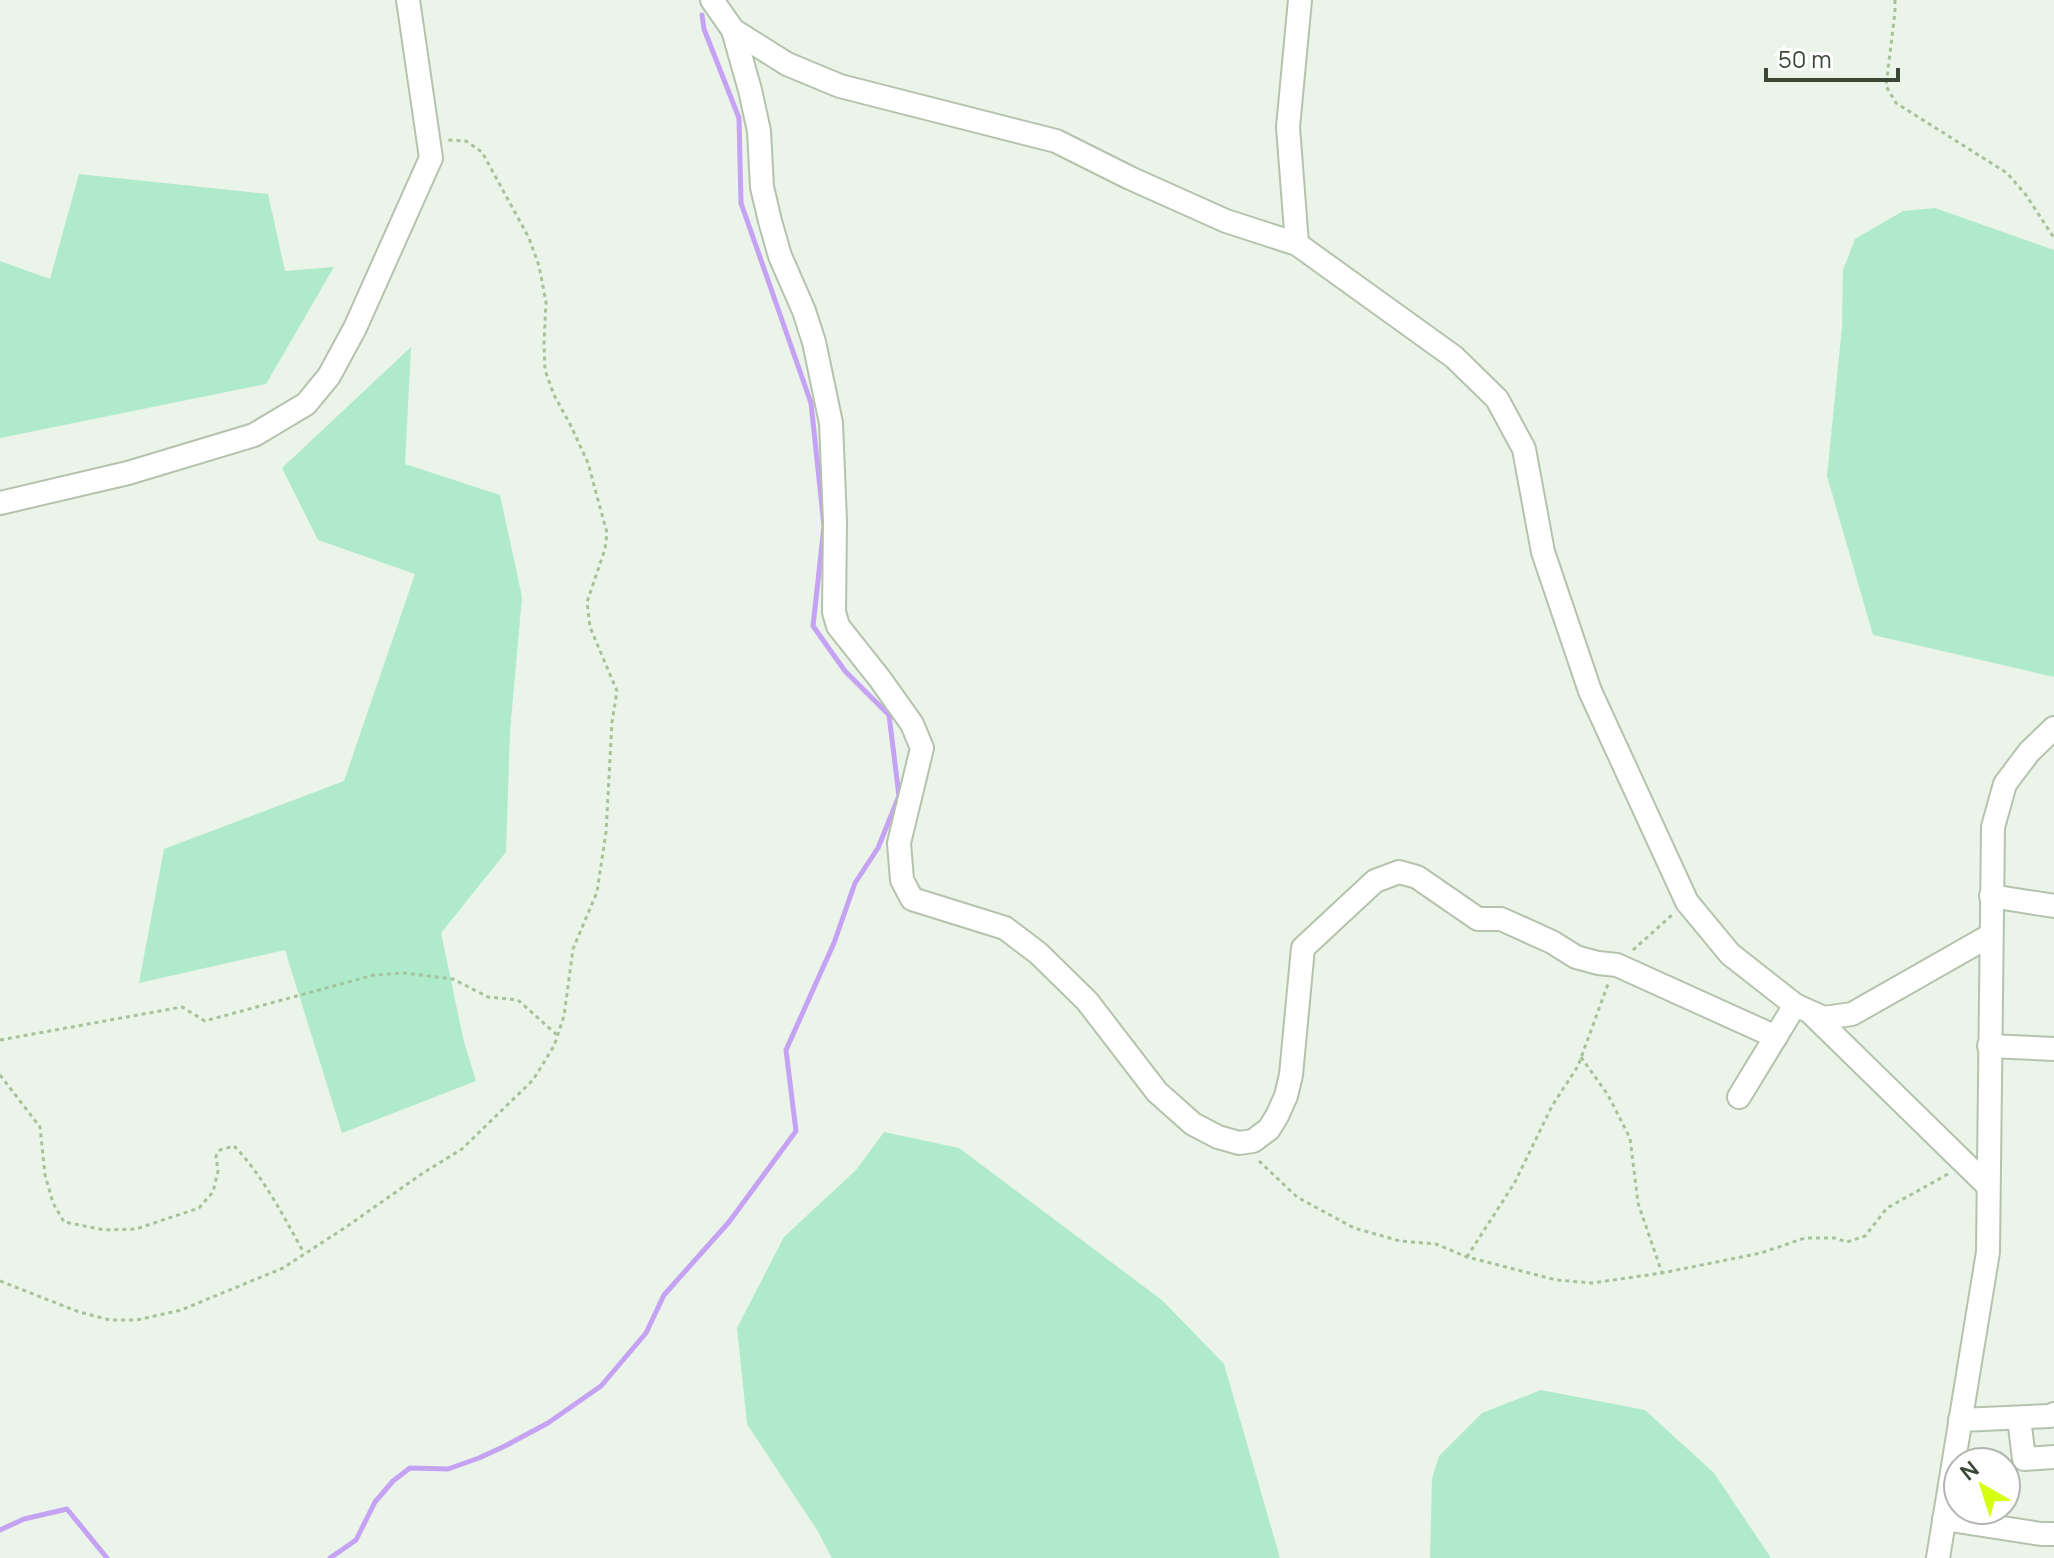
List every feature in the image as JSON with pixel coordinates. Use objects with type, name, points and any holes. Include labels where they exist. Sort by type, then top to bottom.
[{"type":"street","points":[[0,503],[128,473],[254,435],[306,404],[329,376],[355,328],[431,158],[408,0]]},
{"type":"street","points":[[712,0],[733,30],[750,90],[759,131],[762,187],[770,221],[780,256],[814,342],[831,423],[835,521],[834,612],[838,626],[912,724],[922,748],[899,843],[902,880],[912,899],[1005,928],[1038,953],[1087,1001],[1157,1092],[1193,1124],[1218,1137],[1239,1143],[1253,1141],[1269,1129],[1286,1096],[1291,1075],[1303,948],[1375,881],[1399,872],[1417,877],[1478,919],[1501,919],[1552,942],[1576,957],[1617,965],[1776,1037]]},
{"type":"street","points":[[1297,244],[1288,127],[1300,0]]},
{"type":"street","points":[[733,30],[787,64],[840,86],[1056,141],[1226,221],[1297,244],[1454,357],[1497,399],[1524,449],[1543,552],[1590,691],[1687,902],[1730,954],[1803,1010],[1987,1185]]},
{"type":"street","points":[[1956,1446],[1988,1252],[1993,827],[2005,784],[2029,752],[2054,728]]},
{"type":"street","points":[[1991,896],[2054,906]]},
{"type":"street","points":[[1803,1010],[1824,1018],[1852,1014],[1991,935]]},
{"type":"street","points":[[1739,1097],[1776,1037],[1803,1010]]},
{"type":"street","points":[[1989,1046],[2054,1049]]},
{"type":"street","points":[[1960,1420],[2054,1414]]},
{"type":"street","points":[[2019,1418],[2024,1459],[2054,1457]]},
{"type":"street","points":[[1938,1558],[1943,1526]]},
{"type":"street","points":[[1989,1526],[2054,1534]]},
{"type":"path","points":[[1895,0],[1886,86],[1896,103],[2007,173],[2026,195],[2054,238]]},
{"type":"path","points":[[0,1281],[79,1312],[110,1320],[137,1320],[181,1310],[283,1268],[462,1149],[533,1080],[558,1036],[564,1016],[573,949],[597,892],[606,832],[612,722],[617,691],[590,627],[587,602],[605,549],[607,533],[588,463],[545,370],[546,302],[539,266],[529,238],[482,152],[466,141],[428,139]]},
{"type":"path","points":[[1467,1257],[1515,1182],[1552,1106],[1581,1057],[1617,965],[1687,902]]},
{"type":"path","points":[[0,1040],[182,1007],[205,1021],[374,975],[404,973],[453,979],[488,997],[518,1000],[558,1036]]},
{"type":"path","points":[[1581,1057],[1608,1095],[1630,1138],[1638,1203],[1662,1273]]},
{"type":"path","points":[[0,1075],[40,1127],[45,1175],[53,1203],[64,1222],[105,1230],[136,1229],[199,1208],[213,1192],[218,1171],[216,1156],[220,1150],[234,1146],[243,1155],[305,1254]]},
{"type":"path","points":[[1239,1143],[1297,1197],[1354,1228],[1400,1241],[1436,1244],[1467,1257],[1556,1280],[1592,1283],[1761,1253],[1805,1238],[1847,1242],[1865,1236],[1887,1208],[1965,1164]]},
{"type":"green space","points":[[79,174],[268,194],[285,271],[334,267],[266,384],[0,438],[0,261],[50,279]]},
{"type":"green space","points":[[1935,208],[2054,250],[2054,677],[1873,635],[1827,476],[1842,327],[1843,270],[1855,239],[1903,211]]},
{"type":"green space","points":[[411,347],[405,464],[500,495],[522,597],[510,731],[506,852],[441,933],[464,1042],[476,1081],[342,1133],[285,950],[139,983],[164,849],[344,781],[415,574],[318,540],[282,468]]},
{"type":"green space","points":[[884,1132],[959,1148],[1163,1301],[1224,1364],[1280,1558],[832,1558],[747,1424],[737,1328],[784,1237],[856,1170]]},
{"type":"green space","points":[[1541,1390],[1645,1410],[1714,1473],[1771,1558],[1430,1558],[1432,1479],[1439,1456],[1482,1413]]},
{"type":"waterway","points":[[330,1558],[356,1540],[375,1502],[393,1481],[410,1468],[448,1469],[479,1458],[548,1423],[601,1386],[646,1333],[664,1295],[729,1222],[796,1131],[786,1050],[834,943],[855,883],[878,848],[899,796],[889,715],[845,671],[813,626],[824,526],[811,403],[741,203],[739,118],[704,29],[702,15]]},
{"type":"waterway","points":[[0,1530],[24,1519],[67,1509],[107,1558]]}]
